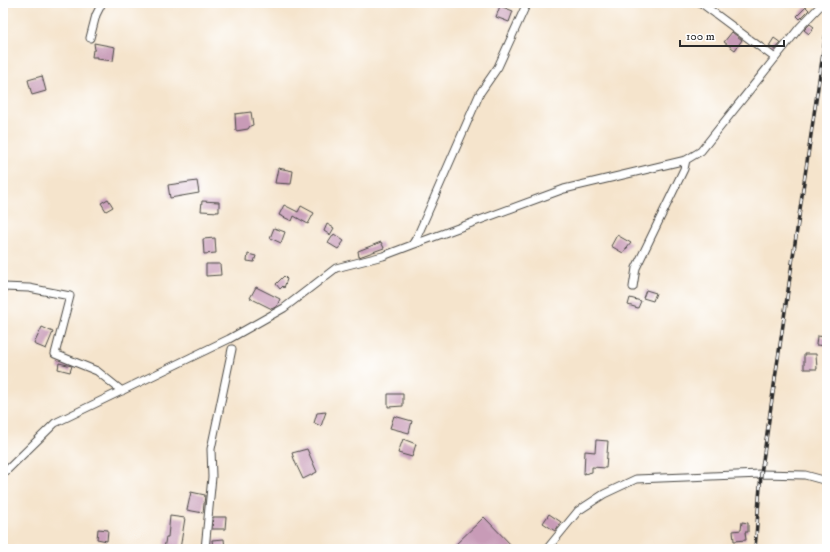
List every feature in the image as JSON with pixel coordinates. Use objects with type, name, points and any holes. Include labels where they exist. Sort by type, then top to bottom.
[{"type":"street","points":[[90,38],[96,15],[102,3]]},
{"type":"street","points":[[412,245],[417,237],[480,93],[498,67],[527,3]]},
{"type":"street","points":[[701,3],[775,58]]},
{"type":"street","points":[[3,474],[55,423],[228,339],[284,308],[336,268],[384,256],[564,189],[686,160],[701,151],[800,27],[823,3]]},
{"type":"street","points":[[633,287],[636,268],[684,169],[686,160]]},
{"type":"street","points":[[3,287],[29,288],[70,296],[55,354],[96,371],[122,391]]},
{"type":"street","points":[[206,549],[212,477],[211,449],[232,349]]},
{"type":"street","points":[[547,549],[578,511],[604,494],[636,479],[761,474],[806,475],[827,481]]},
{"type":"building","points":[[500,6],[513,11],[509,22],[496,17]]},
{"type":"building","points":[[806,7],[809,10],[800,19],[797,16]]},
{"type":"building","points":[[810,24],[814,27],[809,34],[804,30]]},
{"type":"building","points":[[732,32],[742,40],[735,50],[724,42]]},
{"type":"building","points":[[774,38],[781,43],[775,50],[769,46]]},
{"type":"building","points":[[94,43],[115,47],[113,61],[92,57],[93,50],[95,50]]},
{"type":"building","points":[[42,76],[46,91],[32,95],[28,80]]},
{"type":"building","points":[[251,112],[253,125],[248,129],[236,131],[235,114]]},
{"type":"building","points":[[278,168],[293,171],[291,184],[275,183]]},
{"type":"building","points":[[197,181],[199,193],[170,198],[168,185]]},
{"type":"building","points":[[108,199],[113,207],[106,211],[101,203]]},
{"type":"building","points":[[202,201],[219,202],[219,212],[201,211]]},
{"type":"building","points":[[284,205],[298,212],[301,206],[314,213],[308,224],[294,216],[292,221],[279,215]]},
{"type":"building","points":[[327,224],[334,228],[330,235],[324,231]]},
{"type":"building","points":[[274,228],[285,232],[281,243],[270,238]]},
{"type":"building","points":[[334,234],[344,241],[338,249],[328,243]]},
{"type":"building","points":[[617,235],[631,243],[623,253],[611,246]]},
{"type":"building","points":[[215,238],[216,253],[204,254],[203,239]]},
{"type":"building","points":[[381,242],[384,248],[359,257],[358,251]]},
{"type":"building","points":[[248,254],[256,256],[254,262],[247,261]]},
{"type":"building","points":[[206,264],[220,264],[221,275],[206,276]]},
{"type":"building","points":[[284,276],[287,279],[284,288],[283,286],[280,289],[276,284]]},
{"type":"building","points":[[256,287],[280,299],[277,306],[272,309],[250,298]]},
{"type":"building","points":[[646,290],[656,293],[653,301],[643,298]]},
{"type":"building","points":[[630,298],[641,301],[638,308],[628,305]]},
{"type":"building","points":[[42,327],[53,332],[46,349],[34,344]]},
{"type":"building","points":[[817,336],[827,337],[827,346],[816,345]]},
{"type":"building","points":[[804,354],[816,354],[817,369],[804,369]]},
{"type":"building","points":[[59,363],[72,366],[70,372],[58,369]]},
{"type":"building","points":[[388,394],[403,394],[403,406],[388,407]]},
{"type":"building","points":[[326,412],[321,426],[314,423],[317,413]]},
{"type":"building","points":[[394,416],[412,421],[409,433],[390,428]]},
{"type":"building","points":[[403,439],[416,444],[412,457],[398,453]]},
{"type":"building","points":[[596,440],[608,441],[606,468],[592,467],[592,472],[584,474],[585,451],[595,452]]},
{"type":"building","points":[[307,449],[317,472],[303,479],[292,453]]},
{"type":"building","points":[[191,492],[205,495],[203,513],[187,510]]},
{"type":"building","points":[[549,514],[561,522],[555,531],[543,523]]},
{"type":"building","points":[[170,516],[185,518],[180,549],[164,549],[166,537],[168,537]]},
{"type":"building","points":[[213,517],[226,517],[225,529],[212,529]]},
{"type":"building","points":[[484,517],[515,549],[451,549]]},
{"type":"building","points":[[742,522],[748,523],[748,532],[745,532],[746,540],[734,541],[733,531],[741,530]]},
{"type":"building","points":[[98,529],[108,530],[107,541],[97,539]]},
{"type":"building","points":[[224,539],[225,549],[213,549],[212,540]]},
{"type":"railway","points":[[755,549],[761,474],[827,26]]}]
